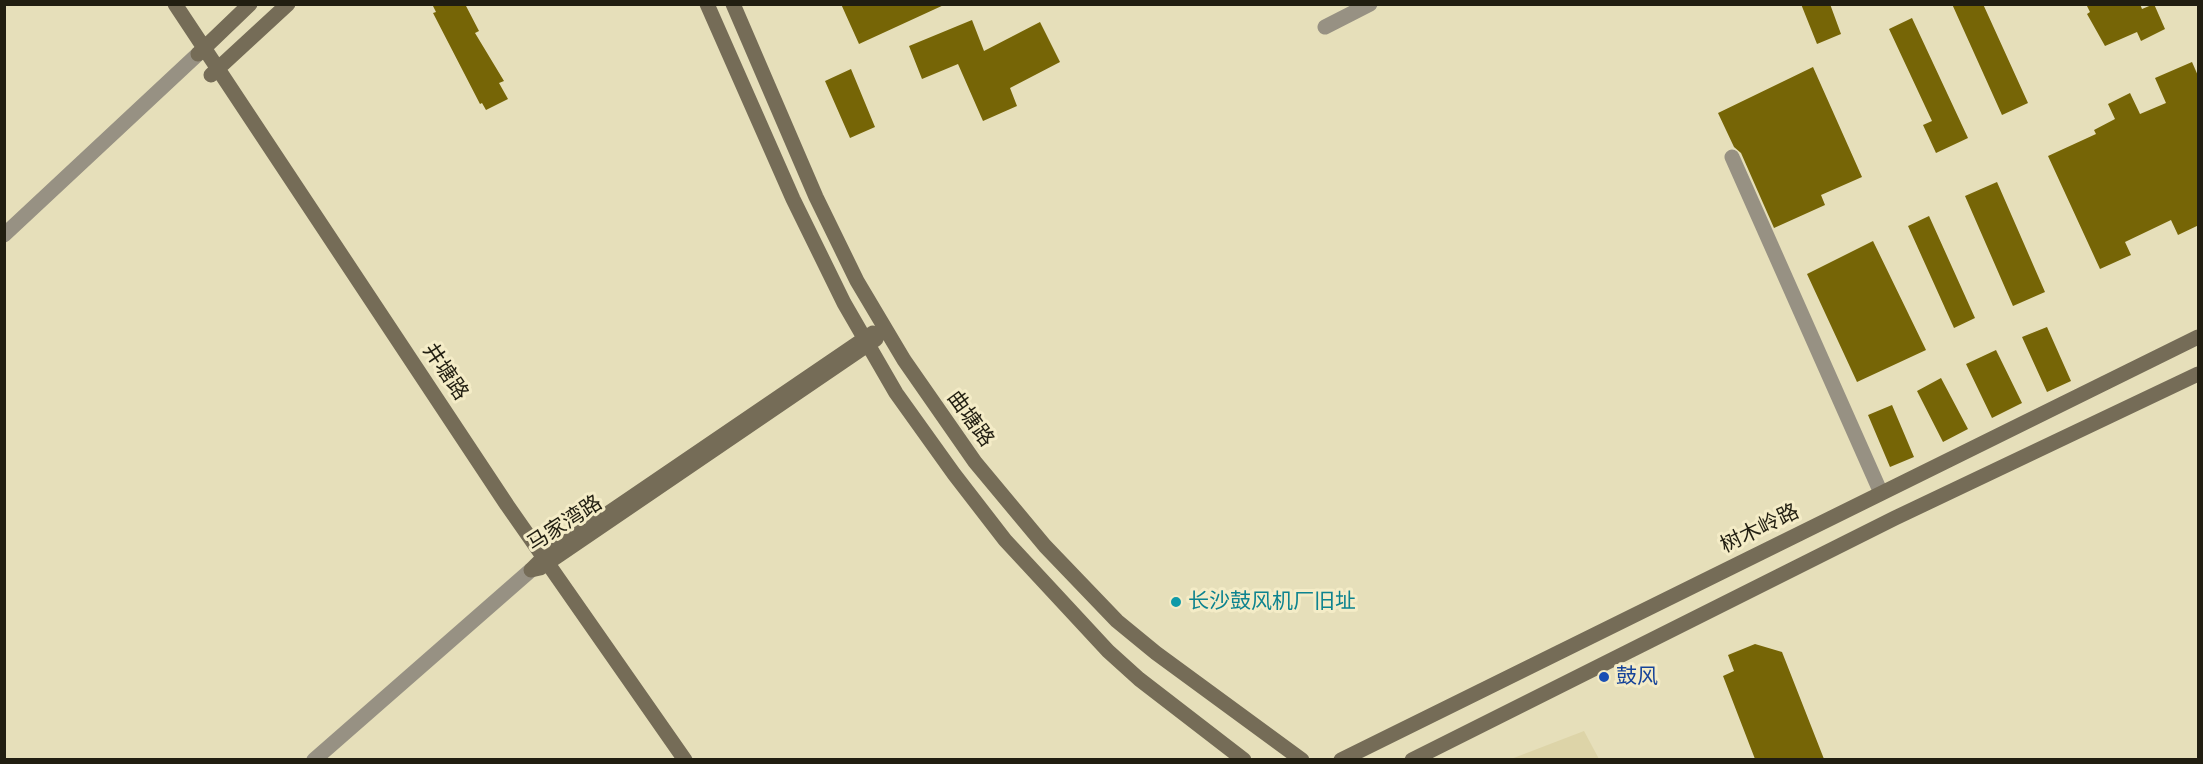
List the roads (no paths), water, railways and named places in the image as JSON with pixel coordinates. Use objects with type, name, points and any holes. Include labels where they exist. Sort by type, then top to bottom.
[{"type":"main road","name":"井塘路","points":[[164,4],[201,51]]},
{"type":"main road","name":"井塘路","points":[[175,4],[214,72],[540,564],[674,759]]},
{"type":"main road","points":[[201,51],[250,4]]},
{"type":"main road","points":[[214,72],[288,4]]},
{"type":"main road","points":[[707,4],[793,199],[844,303],[896,393],[1005,540],[1108,651],[1139,679],[1244,759]]},
{"type":"main road","name":"曲塘路","points":[[733,4],[837,242],[885,329],[941,416],[975,462],[1011,508],[1117,621],[1156,653],[1302,759]]},
{"type":"main road","name":"马家湾路","points":[[540,564],[885,329]]},
{"type":"main road","name":"树木岭路","points":[[1341,759],[2199,337]]},
{"type":"main road","points":[[1412,759],[1895,518],[2199,374]]},
{"type":"main road","name":"井塘路","points":[[540,564],[685,759]]},
{"type":"street","points":[[1324,27],[1370,4]]},
{"type":"street","points":[[4,235],[201,51]]},
{"type":"street","points":[[1732,157],[1881,493]]},
{"type":"street","points":[[314,759],[540,564]]},
{"type":"place","name":"长沙鼓风机厂旧址","points":[[1176,602]]},
{"type":"place","name":"鼓风","points":[[1604,677]]}]
